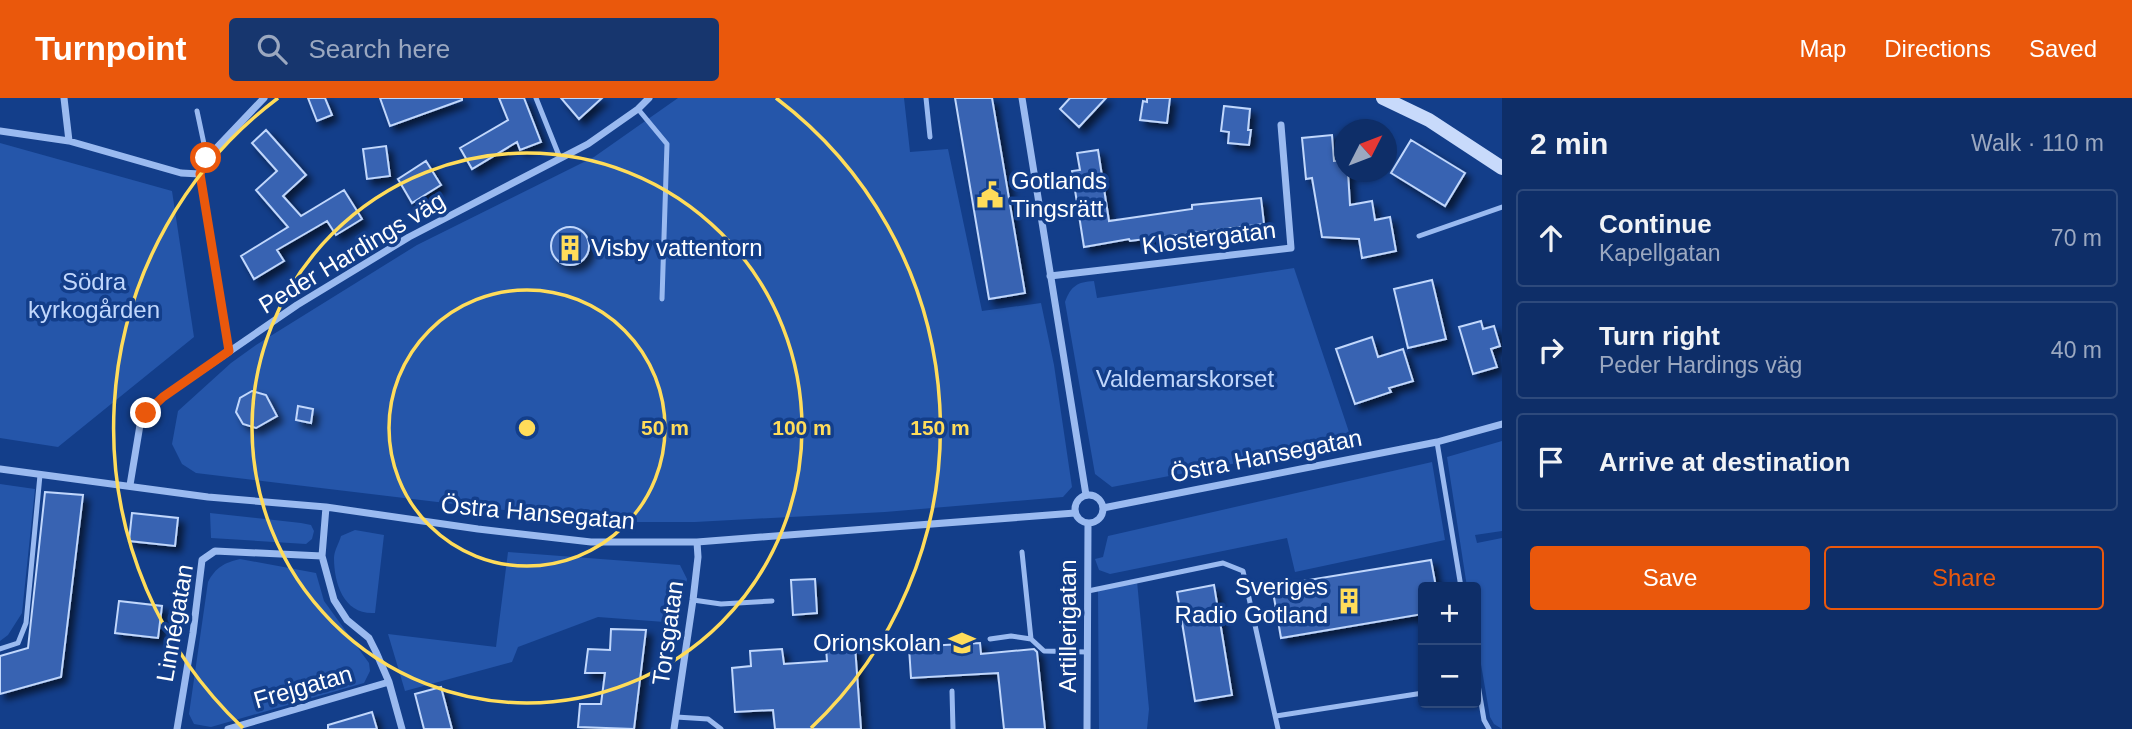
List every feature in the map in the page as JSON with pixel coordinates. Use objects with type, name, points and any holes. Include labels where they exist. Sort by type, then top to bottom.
[{"type":"main road","points":[[1383,98],[1429,120],[1502,168]]},
{"type":"street","points":[[64,98],[69,141]]},
{"type":"street","points":[[229,351],[200,174],[206,158],[264,98]]},
{"type":"street","name":"Peder Hardings väg","points":[[130,485],[138,437],[146,413],[163,397],[297,305],[409,237],[588,144],[638,109],[649,98]]},
{"type":"street","points":[[1022,98],[1086,495]]},
{"type":"street","name":"Klostergatan","points":[[1050,276],[1291,248],[1281,125]]},
{"type":"street","points":[[0,131],[69,141],[181,173],[200,174]]},
{"type":"street","name":"Östra Hansegatan","points":[[1103,508],[1437,442],[1502,424]]},
{"type":"street","name":"Östra Hansegatan","points":[[0,469],[208,497],[327,507],[591,542],[697,542],[1075,513]]},
{"type":"street","points":[[1086,495],[1097,498],[1103,508],[1099,519],[1088,523],[1079,519],[1075,513],[1077,502],[1086,495]]},
{"type":"street","points":[[327,507],[322,556],[334,600],[347,620],[369,638],[389,682],[402,729]]},
{"type":"street","name":"Artillerigatan","points":[[1087,729],[1088,523]]},
{"type":"street","name":"Torsgatan","points":[[674,729],[693,600],[697,542]]},
{"type":"street","name":"Linnégatan","points":[[177,729],[202,560],[215,551],[322,556]]},
{"type":"street","name":"Frejgatan","points":[[228,729],[389,682]]},
{"type":"lane","points":[[536,98],[560,158]]},
{"type":"lane","points":[[926,98],[930,138]]},
{"type":"lane","points":[[638,109],[667,144],[662,299]]},
{"type":"lane","points":[[197,111],[206,158]]},
{"type":"lane","points":[[1419,236],[1502,207]]},
{"type":"lane","points":[[1437,442],[1460,582]]},
{"type":"lane","points":[[0,649],[18,643],[26,623],[40,475]]},
{"type":"lane","points":[[1022,552],[1031,639]]},
{"type":"lane","points":[[1088,591],[1223,563],[1243,571],[1278,729]]},
{"type":"lane","points":[[693,600],[721,604],[772,601]]},
{"type":"lane","points":[[990,639],[1011,636],[1031,639],[1044,651],[1087,652]]},
{"type":"lane","points":[[952,691],[953,729]]},
{"type":"lane","points":[[1276,716],[1418,693]]},
{"type":"lane","points":[[1481,706],[1489,729]]},
{"type":"lane","points":[[676,717],[708,719],[721,729]]},
{"type":"green space","points":[[678,98],[904,98],[910,152],[948,149],[982,311],[1041,303],[1054,365],[1072,487],[1063,497],[885,512],[695,522],[604,522],[196,473],[182,464],[172,444],[178,411],[231,363],[417,245],[594,157]]},
{"type":"green space","name":"Södra kyrkogården","points":[[0,143],[172,191],[194,337],[58,447],[0,438]]},
{"type":"green space","name":"Valdemarskorset","points":[[1294,268],[1352,441],[1112,487],[1095,474],[1065,302],[1072,289],[1083,282],[1094,281],[1097,298]]},
{"type":"green space","points":[[1502,441],[1502,531],[1475,535],[1477,543],[1502,538],[1502,729],[1494,724],[1490,717],[1481,664],[1481,582],[1466,582],[1447,457]]},
{"type":"green space","points":[[1432,462],[1445,540],[1295,572],[1287,538],[1110,574],[1099,570],[1095,559],[1103,557],[1108,536]]},
{"type":"green space","points":[[0,484],[35,489],[22,613],[8,635],[0,641]]},
{"type":"green space","points":[[210,513],[301,523],[311,525],[314,531],[312,539],[306,544],[211,538]]},
{"type":"green space","points":[[355,530],[384,535],[375,613],[364,612],[348,603],[336,578],[334,555],[341,536]]},
{"type":"green space","points":[[508,552],[680,565],[687,579],[678,623],[598,617],[518,647],[512,662],[405,691],[388,634],[496,647]]},
{"type":"green space","points":[[240,559],[316,573],[324,601],[369,663],[370,671],[364,683],[211,727],[194,724],[189,714],[208,582],[221,566]]},
{"type":"green space","points":[[1137,581],[1149,709],[1147,729],[1099,729],[1098,590]]},
{"type":"building","points":[[308,98],[325,98],[332,115],[317,121]]},
{"type":"building","points":[[380,98],[462,98],[462,100],[390,126]]},
{"type":"building","points":[[499,98],[524,98],[541,142],[520,150],[517,142],[472,169],[460,148],[508,120]]},
{"type":"building","points":[[561,98],[602,98],[579,119]]},
{"type":"building","name":"Gotlands Tingsrätt","points":[[955,98],[992,98],[1025,293],[989,299]]},
{"type":"building","points":[[1070,98],[1106,98],[1079,127],[1060,109]]},
{"type":"building","points":[[1147,98],[1170,98],[1167,123],[1140,120],[1143,101],[1147,102]]},
{"type":"building","points":[[1224,106],[1250,109],[1249,145],[1228,143],[1229,132],[1221,131]]},
{"type":"building","points":[[266,130],[306,175],[283,196],[301,216],[344,190],[362,219],[336,235],[327,221],[277,250],[284,261],[254,279],[241,256],[288,227],[256,190],[277,171],[252,143]]},
{"type":"building","points":[[1332,135],[1334,182],[1349,182],[1350,205],[1372,201],[1375,220],[1390,217],[1396,251],[1362,258],[1359,239],[1322,237],[1312,178],[1306,179],[1302,138]]},
{"type":"building","points":[[1411,140],[1465,173],[1445,206],[1397,177],[1397,163]]},
{"type":"building","points":[[386,146],[390,176],[367,179],[363,149]]},
{"type":"building","points":[[1098,150],[1109,221],[1192,209],[1192,205],[1261,198],[1264,224],[1129,239],[1084,247],[1072,171],[1080,170],[1077,153]]},
{"type":"building","points":[[426,161],[441,185],[412,203],[398,179]]},
{"type":"building","name":"Visby vattentorn","points":[[570,227],[583,233],[589,246],[583,259],[570,265],[557,259],[551,246],[557,233]]},
{"type":"building","points":[[1432,280],[1446,339],[1408,348],[1394,289]]},
{"type":"building","points":[[1481,321],[1483,329],[1494,326],[1500,346],[1491,349],[1497,367],[1473,374],[1459,327]]},
{"type":"building","points":[[1372,337],[1378,357],[1403,349],[1413,381],[1389,388],[1391,392],[1355,404],[1336,349]]},
{"type":"building","points":[[252,391],[266,395],[277,416],[256,428],[243,424],[236,412],[240,398]]},
{"type":"building","points":[[298,406],[313,409],[311,423],[296,420]]},
{"type":"building","points":[[45,492],[83,495],[61,677],[0,694],[0,656],[28,648]]},
{"type":"building","points":[[132,513],[178,518],[175,546],[129,541]]},
{"type":"building","name":"Sveriges Radio Gotland","points":[[1431,560],[1435,582],[1418,582],[1418,615],[1281,638],[1272,586]]},
{"type":"building","points":[[815,579],[817,613],[793,615],[791,580]]},
{"type":"building","points":[[1214,585],[1232,695],[1195,701],[1177,592]]},
{"type":"building","points":[[119,601],[162,606],[158,638],[115,633]]},
{"type":"building","points":[[611,629],[646,630],[634,729],[578,727],[580,704],[601,704],[605,673],[585,673],[588,649],[610,650]]},
{"type":"building","points":[[980,643],[981,654],[1034,649],[1037,652],[1045,729],[1004,729],[998,673],[911,678],[909,647]]},
{"type":"building","points":[[855,646],[861,729],[775,729],[773,710],[735,712],[732,668],[751,666],[750,651],[782,649],[784,664],[827,661],[826,648]]},
{"type":"building","points":[[441,687],[452,729],[424,729],[415,694]]},
{"type":"building","points":[[372,712],[377,729],[328,729],[328,725]]},
{"type":"place","name":"Gotlands Tingsrätt","points":[[990,195]]},
{"type":"place","name":"Visby vattentorn","points":[[570,248]]},
{"type":"place","name":"Sveriges Radio Gotland","points":[[1349,601]]},
{"type":"place","name":"Orionskolan","points":[[962,643]]},
{"type":"route","points":[[146,413],[163,397],[229,351],[200,174],[206,158]]}]
